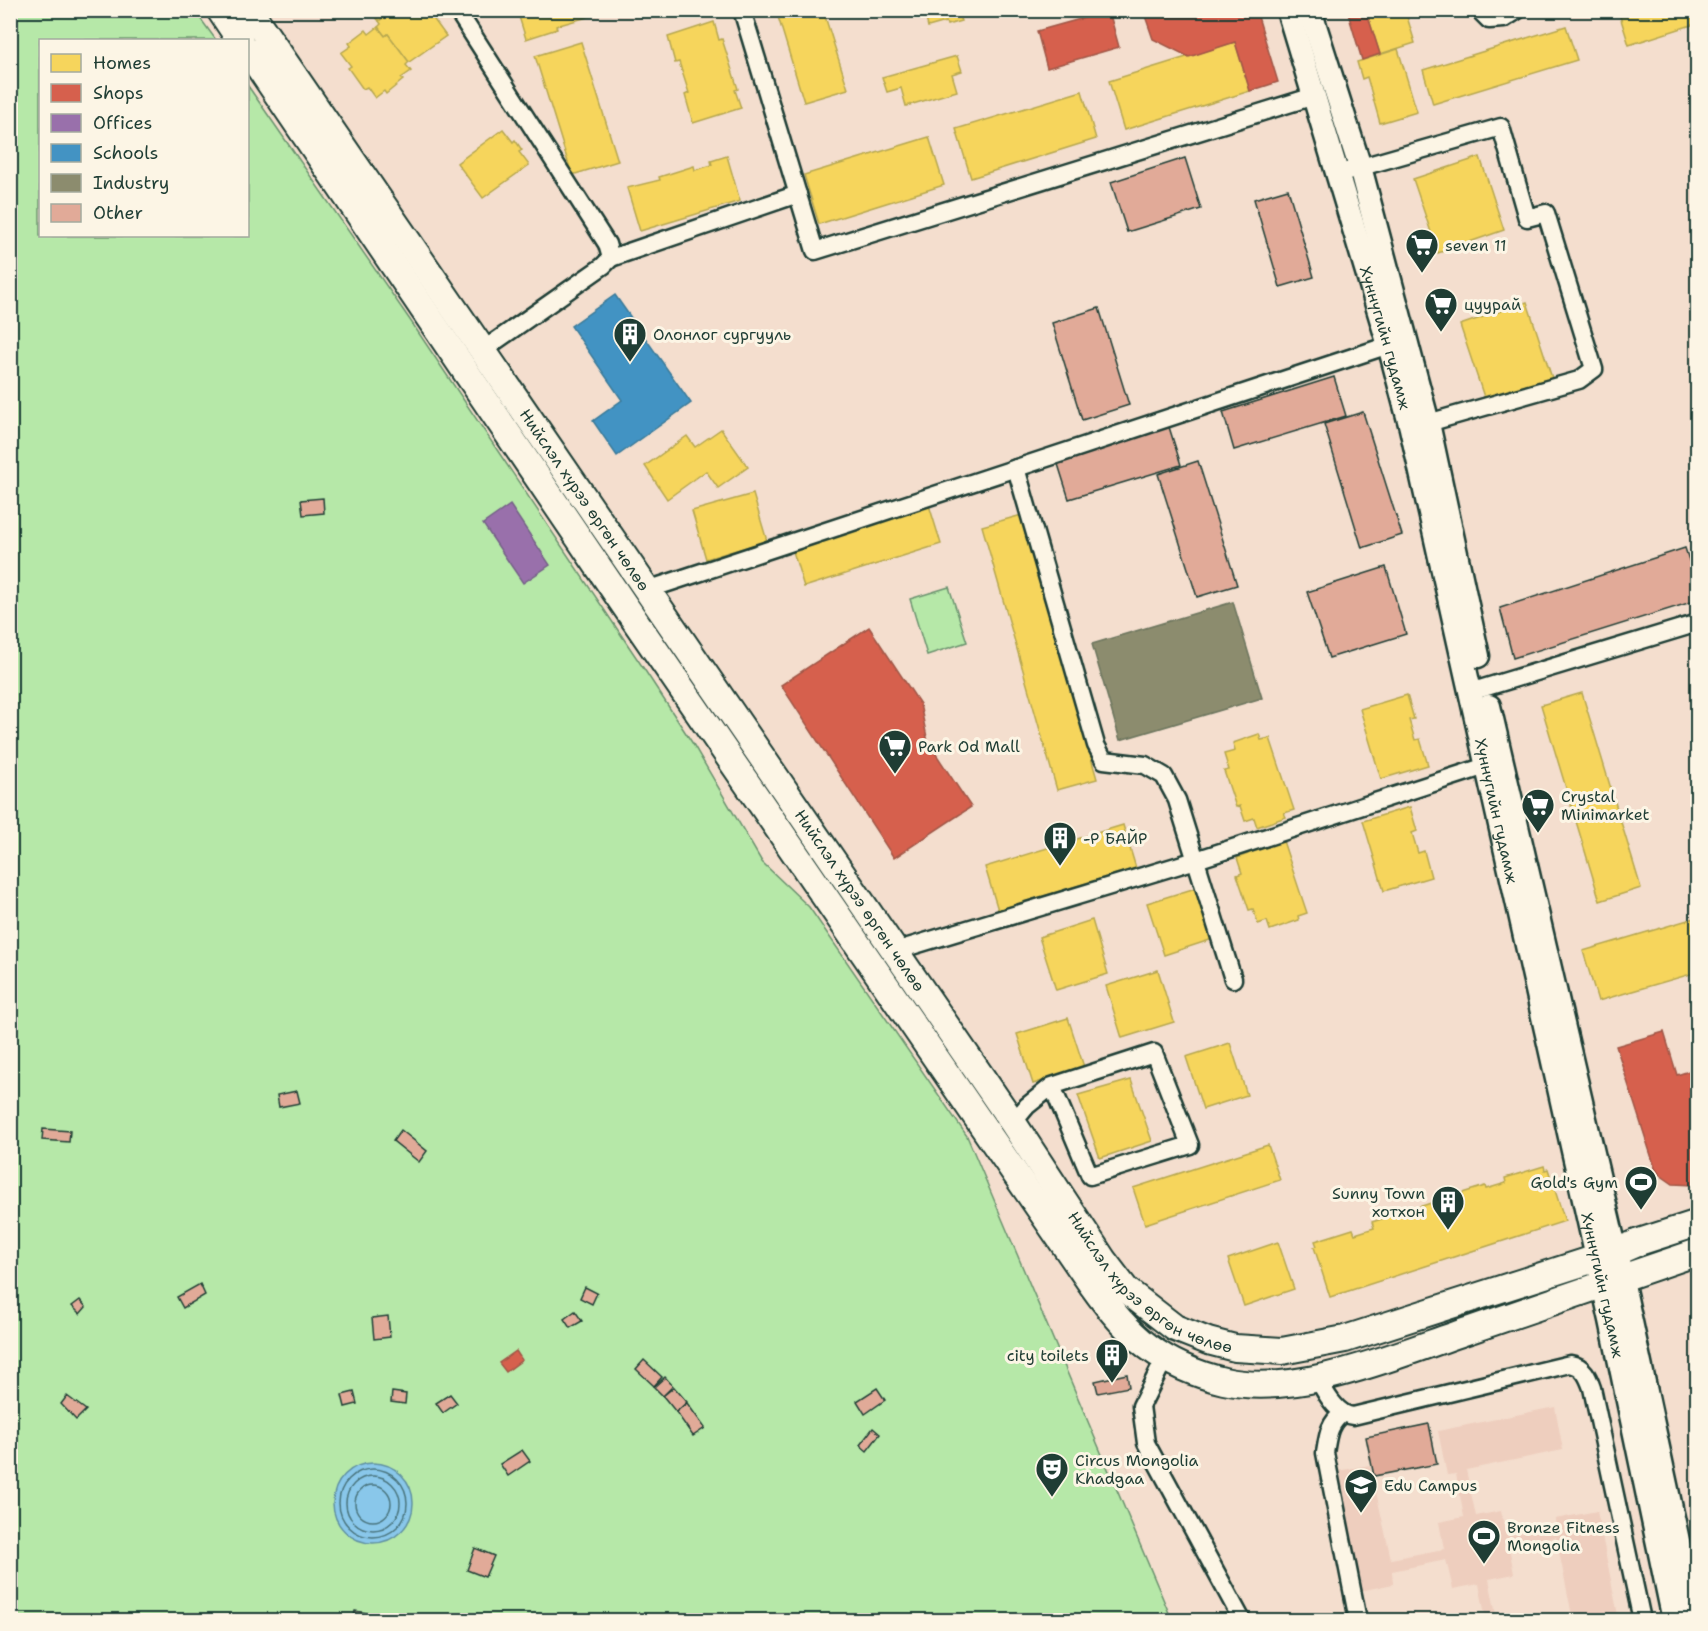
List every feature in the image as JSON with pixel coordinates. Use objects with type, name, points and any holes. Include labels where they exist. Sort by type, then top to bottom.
[{"type":"main road","points":[[220,10],[239,39]]},
{"type":"main road","name":"Нийслэл хүрээ өргөн чөлөө","points":[[249,10],[1126,1290],[1175,1328],[1208,1341],[1235,1348],[1282,1351],[1345,1339],[1698,1223]]},
{"type":"main road","name":"Хүннүгийн гудамж","points":[[1288,10],[1389,345],[1411,428],[1477,690],[1612,1283],[1695,1620]]},
{"type":"main road","name":"Хүннүгийн гудамж","points":[[1310,10],[1360,166],[1428,423],[1477,690],[1486,766],[1606,1255]]},
{"type":"main road","name":"Нийслэл хүрээ өргөн чөлөө","points":[[249,52],[1114,1316],[1134,1337],[1165,1358],[1192,1371],[1225,1381],[1261,1384],[1299,1382],[1368,1364],[1698,1252]]},
{"type":"main road","points":[[482,396],[503,381]]},
{"type":"main road","points":[[859,945],[880,930]]},
{"type":"main road","name":"Хүннүгийн гудамж","points":[[1612,1283],[1611,1320],[1674,1620]]},
{"type":"street","points":[[457,10],[607,244],[611,258]]},
{"type":"street","points":[[742,10],[815,251],[1314,96]]},
{"type":"street","points":[[1479,10],[1489,20],[1504,19],[1518,10]]},
{"type":"street","points":[[1337,174],[1502,127],[1527,218],[1546,213],[1594,369],[1579,380],[1428,423]]},
{"type":"street","points":[[483,350],[603,266],[611,258],[798,194]]},
{"type":"street","points":[[647,590],[1389,345]]},
{"type":"street","points":[[1016,468],[1096,745],[1104,760],[1145,765],[1164,776],[1177,800],[1233,979]]},
{"type":"street","points":[[1477,690],[1698,623]]},
{"type":"street","points":[[895,951],[1196,860],[1486,766]]},
{"type":"street","points":[[1013,1123],[1027,1106],[1052,1086],[1154,1053],[1190,1145],[1090,1176],[1052,1086]]},
{"type":"street","points":[[1165,1358],[1141,1406],[1146,1443],[1242,1620]]},
{"type":"street","points":[[1317,1378],[1336,1407],[1348,1416],[1570,1364],[1581,1368],[1592,1388],[1642,1620]]},
{"type":"street","points":[[1343,1413],[1333,1421],[1329,1429],[1325,1453],[1358,1620]]},
{"type":"shaded area","name":"Edu Campus","points":[[1555,1407],[1563,1450],[1466,1470],[1476,1516],[1501,1511],[1506,1536],[1556,1526],[1555,1519],[1597,1511],[1619,1620],[1573,1620],[1556,1537],[1509,1547],[1514,1574],[1489,1579],[1497,1620],[1486,1620],[1479,1584],[1453,1589],[1446,1560],[1392,1571],[1393,1584],[1356,1592],[1332,1472],[1370,1465],[1391,1559],[1444,1549],[1439,1522],[1464,1517],[1456,1474],[1447,1475],[1438,1431]]},
{"type":"green space","points":[[11,11],[195,11],[215,39],[39,39],[39,237],[249,237],[249,87],[410,320],[644,669],[693,744],[762,862],[809,907],[967,1136],[1172,1620],[11,1620]]},
{"type":"green space","points":[[949,587],[967,642],[927,655],[910,599]]},
{"type":"water","points":[[373,1463],[388,1466],[401,1475],[410,1488],[413,1503],[410,1518],[401,1531],[388,1540],[373,1543],[358,1540],[345,1531],[336,1518],[333,1503],[336,1488],[345,1475],[358,1466]]},
{"type":"building: Homes","points":[[370,10],[398,10],[379,21]]},
{"type":"building: Homes","points":[[398,10],[427,10],[446,36],[409,62],[388,34],[385,36],[378,27],[381,24],[379,21]]},
{"type":"building: Homes","points":[[517,10],[604,10],[605,12],[556,26],[557,29],[526,39]]},
{"type":"building: Homes","points":[[776,10],[823,10],[848,89],[804,102]]},
{"type":"building: Homes","points":[[924,10],[977,11],[959,16],[961,21],[928,27]]},
{"type":"building: Homes","points":[[1366,10],[1405,10],[1415,43],[1380,54]]},
{"type":"building: Homes","points":[[1618,10],[1698,10],[1698,23],[1629,45]]},
{"type":"building: Homes","points":[[714,22],[738,89],[735,90],[741,108],[693,123],[685,95],[689,93],[679,62],[675,63],[668,37]]},
{"type":"building: Homes","points":[[1566,26],[1577,60],[1433,104],[1423,70]]},
{"type":"building: Homes","points":[[378,27],[385,36],[388,34],[409,62],[406,65],[411,71],[386,94],[384,91],[375,98],[367,87],[363,89],[348,68],[351,66],[341,53],[351,46],[349,43],[366,30],[369,34]]},
{"type":"building: Homes","points":[[581,42],[618,161],[572,175],[535,56]]},
{"type":"building: Homes","points":[[1235,42],[1250,91],[1124,130],[1109,81]]},
{"type":"building: Homes","points":[[1398,49],[1417,112],[1380,123],[1367,77],[1362,79],[1357,62]]},
{"type":"building: Homes","points":[[957,56],[962,71],[952,74],[957,91],[906,106],[901,88],[887,92],[882,77]]},
{"type":"building: Homes","points":[[1082,91],[1096,139],[971,178],[956,129]]},
{"type":"building: Homes","points":[[503,129],[513,142],[515,140],[522,150],[519,152],[529,165],[483,198],[457,163]]},
{"type":"building: Homes","points":[[929,137],[944,185],[819,224],[804,175]]},
{"type":"building: Homes","points":[[727,156],[740,201],[640,231],[627,188],[660,180],[659,177],[694,166],[695,170],[712,165],[711,161]]},
{"type":"building: Homes","points":[[1480,157],[1504,230],[1438,253],[1413,179]]},
{"type":"building: Homes","points":[[1527,302],[1553,381],[1486,403],[1460,325]]},
{"type":"building: Homes","points":[[721,429],[748,467],[718,488],[706,471],[667,499],[645,466],[687,436],[695,447]]},
{"type":"building: Homes","points":[[753,494],[767,541],[706,559],[692,511]]},
{"type":"building: Homes","points":[[929,505],[941,544],[804,587],[792,548]]},
{"type":"building: Homes","points":[[1022,515],[1097,779],[1057,790],[982,526]]},
{"type":"building: Homes","points":[[1582,693],[1641,888],[1600,901],[1541,705]]},
{"type":"building: Homes","points":[[1407,695],[1414,719],[1409,720],[1415,740],[1420,739],[1428,765],[1381,779],[1360,709]]},
{"type":"building: Homes","points":[[1259,734],[1261,740],[1270,738],[1294,810],[1284,813],[1286,817],[1257,827],[1254,818],[1245,821],[1240,806],[1236,807],[1224,771],[1229,770],[1224,754],[1235,751],[1233,743]]},
{"type":"building: Homes","points":[[1410,807],[1417,831],[1412,833],[1418,853],[1424,851],[1431,877],[1384,891],[1363,821]]},
{"type":"building: Homes","name":"-Р БАЙР","points":[[1123,825],[1136,868],[998,910],[985,867]]},
{"type":"building: Homes","points":[[1272,837],[1274,844],[1283,841],[1307,913],[1298,916],[1299,920],[1270,930],[1267,921],[1258,924],[1253,909],[1249,910],[1237,875],[1242,873],[1237,858],[1248,854],[1246,846]]},
{"type":"building: Homes","points":[[1199,887],[1216,938],[1164,955],[1147,903]]},
{"type":"building: Homes","points":[[1698,917],[1698,972],[1598,1001],[1583,951]]},
{"type":"building: Homes","points":[[1092,920],[1108,974],[1056,990],[1039,937]]},
{"type":"building: Homes","points":[[1158,970],[1174,1022],[1122,1038],[1106,986]]},
{"type":"building: Homes","points":[[1068,1018],[1084,1067],[1033,1084],[1017,1034]]},
{"type":"building: Homes","points":[[1230,1043],[1247,1095],[1203,1109],[1186,1057]]},
{"type":"building: Homes","points":[[1131,1080],[1152,1141],[1100,1158],[1078,1095]]},
{"type":"building: Homes","points":[[1268,1145],[1280,1180],[1145,1224],[1133,1188]]},
{"type":"building: Homes","name":"Sunny Town хотхон","points":[[1544,1166],[1545,1170],[1548,1169],[1565,1221],[1330,1297],[1314,1247],[1317,1246],[1315,1241],[1353,1229],[1355,1234],[1374,1228],[1372,1222],[1431,1203],[1432,1207],[1450,1202],[1449,1197],[1485,1186],[1486,1189],[1506,1183],[1505,1178]]},
{"type":"building: Homes","points":[[1278,1242],[1294,1289],[1244,1306],[1228,1259]]},
{"type":"building: Shops","points":[[1143,10],[1256,10],[1278,82],[1250,91],[1235,42],[1189,57],[1153,39]]},
{"type":"building: Shops","points":[[1347,10],[1366,10],[1380,54],[1362,60]]},
{"type":"building: Shops","points":[[1109,11],[1119,47],[1047,68],[1037,31]]},
{"type":"building: Shops","name":"Park Od Mall","points":[[869,627],[920,704],[928,742],[971,807],[894,858],[781,685]]},
{"type":"building: Shops","points":[[1664,1032],[1677,1075],[1698,1068],[1698,1184],[1694,1185],[1673,1184],[1660,1175],[1655,1168],[1616,1046]]},
{"type":"building: Shops","points":[[516,1351],[522,1360],[506,1372],[499,1363]]},
{"type":"building: Offices","points":[[510,505],[550,565],[523,583],[483,524]]},
{"type":"building: Schools","name":"Олонлог сургууль","points":[[615,295],[691,403],[617,456],[593,421],[622,400],[571,326]]},
{"type":"building: Industry","points":[[1233,602],[1262,698],[1120,740],[1092,644]]},
{"type":"building: Other","points":[[1185,158],[1201,209],[1127,232],[1111,182]]},
{"type":"building: Other","points":[[1288,189],[1314,277],[1280,287],[1254,199]]},
{"type":"building: Other","points":[[1099,308],[1129,405],[1082,420],[1052,323]]},
{"type":"building: Other","points":[[1334,377],[1346,416],[1234,450],[1223,412]]},
{"type":"building: Other","points":[[1363,412],[1402,535],[1362,548],[1324,424]]},
{"type":"building: Other","points":[[1169,427],[1181,465],[1069,499],[1057,461]]},
{"type":"building: Other","points":[[1198,461],[1237,585],[1197,597],[1158,474]]},
{"type":"building: Other","points":[[323,498],[324,513],[303,515],[301,500]]},
{"type":"building: Other","points":[[1685,548],[1698,588],[1698,600],[1513,658],[1500,608]]},
{"type":"building: Other","points":[[1386,567],[1406,634],[1329,658],[1307,592]]},
{"type":"building: Other","points":[[297,1091],[300,1103],[279,1107],[277,1095]]},
{"type":"building: Other","points":[[43,1129],[70,1131],[69,1142],[42,1140]]},
{"type":"building: Other","points":[[401,1130],[427,1151],[419,1162],[393,1141]]},
{"type":"building: Other","points":[[200,1284],[205,1295],[183,1308],[177,1297]]},
{"type":"building: Other","points":[[585,1287],[597,1293],[592,1304],[580,1298]]},
{"type":"building: Other","points":[[80,1300],[86,1307],[80,1314],[72,1306]]},
{"type":"building: Other","points":[[575,1311],[582,1321],[570,1328],[564,1319]]},
{"type":"building: Other","points":[[388,1316],[390,1337],[374,1339],[372,1318]]},
{"type":"building: Other","points":[[644,1360],[662,1377],[654,1386],[636,1369]]},
{"type":"building: Other","name":"city toilets","points":[[1127,1374],[1129,1387],[1098,1393],[1095,1381]]},
{"type":"building: Other","points":[[665,1377],[673,1386],[663,1396],[654,1387]]},
{"type":"building: Other","points":[[674,1387],[687,1402],[676,1412],[663,1396]]},
{"type":"building: Other","points":[[877,1388],[885,1400],[865,1414],[857,1401]]},
{"type":"building: Other","points":[[354,1392],[357,1404],[345,1407],[342,1395]]},
{"type":"building: Other","points":[[392,1392],[406,1394],[405,1404],[391,1402]]},
{"type":"building: Other","points":[[450,1394],[457,1403],[443,1413],[436,1403]]},
{"type":"building: Other","points":[[67,1396],[86,1410],[76,1420],[61,1404]]},
{"type":"building: Other","points":[[687,1403],[705,1428],[693,1436],[676,1412]]},
{"type":"building: Other","points":[[1429,1424],[1437,1464],[1374,1476],[1366,1437]]},
{"type":"building: Other","points":[[873,1428],[880,1434],[867,1451],[860,1445]]},
{"type":"building: Other","points":[[522,1450],[530,1461],[508,1476],[500,1464]]},
{"type":"building: Other","points":[[475,1548],[494,1556],[485,1577],[467,1570]]},
{"type":"building: Other","points":[[355,1611],[374,1614],[372,1620],[353,1620]]},
{"type":"place","name":"seven 11","points":[[1422,274]]},
{"type":"place","name":"цуурай","points":[[1441,333]]},
{"type":"place","name":"Олонлог сургууль","points":[[630,363]]},
{"type":"place","name":"Park Od Mall","points":[[895,775]]},
{"type":"place","name":"Crystal Minimarket","points":[[1538,834]]},
{"type":"place","name":"-Р БАЙР","points":[[1060,867]]},
{"type":"place","name":"Gold's Gym","points":[[1641,1211]]},
{"type":"place","name":"Sunny Town хотхон","points":[[1448,1231]]},
{"type":"place","name":"city toilets","points":[[1112,1384]]},
{"type":"place","name":"Circus Mongolia Khadgaa","points":[[1052,1498]]},
{"type":"place","name":"Edu Campus","points":[[1361,1514]]},
{"type":"place","name":"Bronze Fitness Mongolia","points":[[1484,1565]]}]
